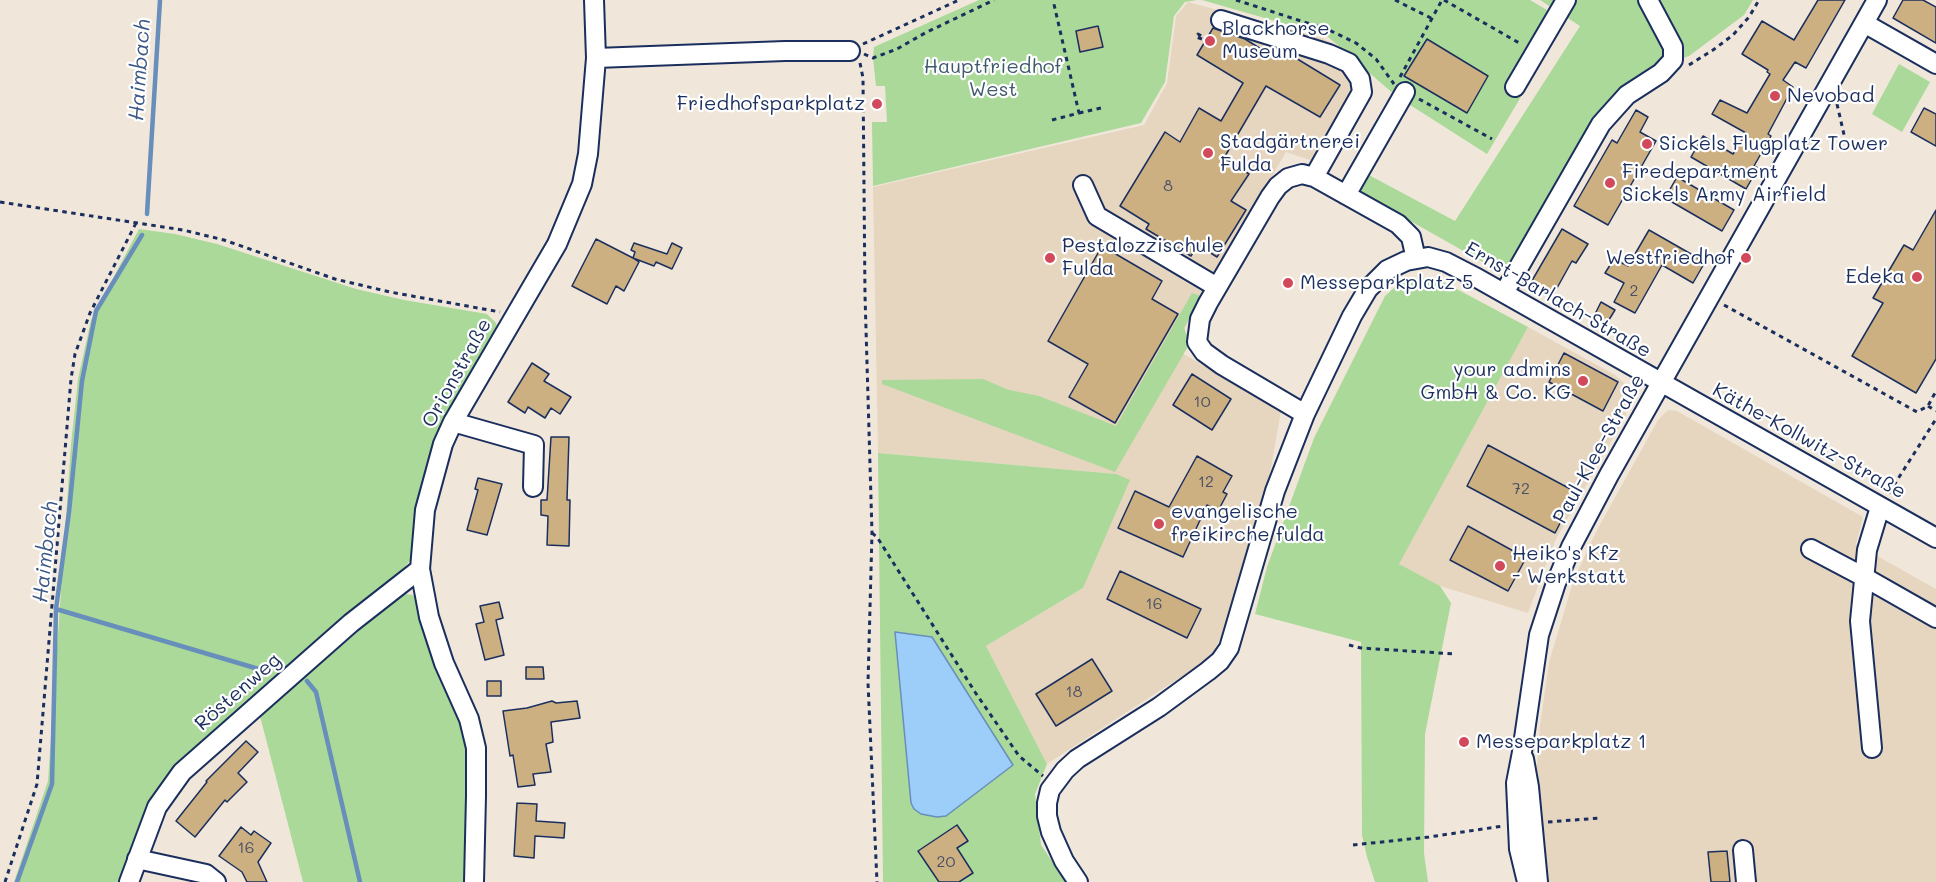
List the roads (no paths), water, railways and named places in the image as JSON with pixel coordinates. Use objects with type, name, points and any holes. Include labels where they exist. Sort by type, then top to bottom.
[{"type":"street","name":"Orionstraße","points":[[474,882],[476,748],[469,719],[435,640],[420,569],[425,510],[443,444],[453,422],[556,244],[582,184],[588,154],[596,58],[594,0]]},
{"type":"street","points":[[1504,293],[1601,124],[1615,105],[1661,74],[1672,60],[1673,46],[1648,0]]},
{"type":"street","name":"Paul-Klee-Straße","points":[[1527,882],[1519,849],[1515,783],[1522,752],[1539,635],[1556,583],[1590,510],[1877,0]]},
{"type":"street","points":[[1515,87],[1562,8]]},
{"type":"street","points":[[1221,20],[1329,54],[1348,63],[1360,79],[1362,92],[1314,177]]},
{"type":"street","points":[[1864,23],[1936,64]]},
{"type":"street","points":[[596,58],[785,51],[854,51]]},
{"type":"street","points":[[1346,195],[1405,92]]},
{"type":"street","points":[[1305,414],[1222,365],[1197,342],[1200,320],[1217,287],[1278,186],[1288,178],[1302,174],[1314,177],[1398,224],[1411,237],[1416,259]]},
{"type":"street","points":[[1083,185],[1097,216],[1217,287]]},
{"type":"street","name":"Ernst-Barlach-Straße","points":[[1078,882],[1064,861],[1050,832],[1047,803],[1054,784],[1077,759],[1167,701],[1220,661],[1229,648],[1275,491],[1305,414],[1352,316],[1368,290],[1387,270],[1406,261],[1428,257],[1446,262],[1661,384]]},
{"type":"street","name":"Käthe-Kollwitz-Straße","points":[[1661,384],[1936,538]]},
{"type":"street","points":[[453,422],[534,445],[533,488]]},
{"type":"street","points":[[1872,748],[1860,621],[1867,549],[1880,507]]},
{"type":"street","points":[[1810,549],[1936,618]]},
{"type":"street","name":"Röstenweg","points":[[129,882],[157,807],[182,772],[351,623],[420,569]]},
{"type":"street","name":"Paul-Klee-Straße","points":[[1522,752],[1529,787],[1538,882]]},
{"type":"street","points":[[1743,850],[1746,882]]},
{"type":"street","points":[[137,859],[206,874],[216,882]]},
{"type":"water","points":[[895,632],[932,637],[1013,765],[946,816],[921,814],[914,809],[911,803]]},
{"type":"waterway","name":"Haimbach","points":[[147,214],[160,0]]},
{"type":"waterway","name":"Haimbach","points":[[17,882],[52,784],[56,609],[69,512],[82,381],[96,311],[142,235]]},
{"type":"waterway","points":[[56,609],[262,670]]},
{"type":"waterway","points":[[307,681],[316,692],[360,882]]},
{"type":"place","name":"Blackhorse Museum","points":[[1210,41]]},
{"type":"place","name":"Nevobad","points":[[1775,96]]},
{"type":"place","name":"Friedhofsparkplatz","points":[[877,104]]},
{"type":"place","name":"Sickels Flugplatz Tower","points":[[1647,144]]},
{"type":"place","name":"Stadgärtnerei Fulda","points":[[1208,153]]},
{"type":"place","name":"Firedepartment Sickels Army Airfield","points":[[1610,183]]},
{"type":"place","name":"Pestalozzischule Fulda","points":[[1050,258]]},
{"type":"place","name":"Westfriedhof","points":[[1746,258]]},
{"type":"place","name":"Edeka","points":[[1917,277]]},
{"type":"place","name":"Messeparkplatz 5","points":[[1288,283]]},
{"type":"place","name":"your admins GmbH & Co. KG","points":[[1583,381]]},
{"type":"place","name":"evangelische freikirche fulda","points":[[1159,524]]},
{"type":"place","name":"Heiko's Kfz - Werkstatt","points":[[1500,566]]},
{"type":"place","name":"Messeparkplatz 1","points":[[1464,742]]},
{"type":"park label","name":"Hauptfriedhof West","points":[[993,78]]}]
